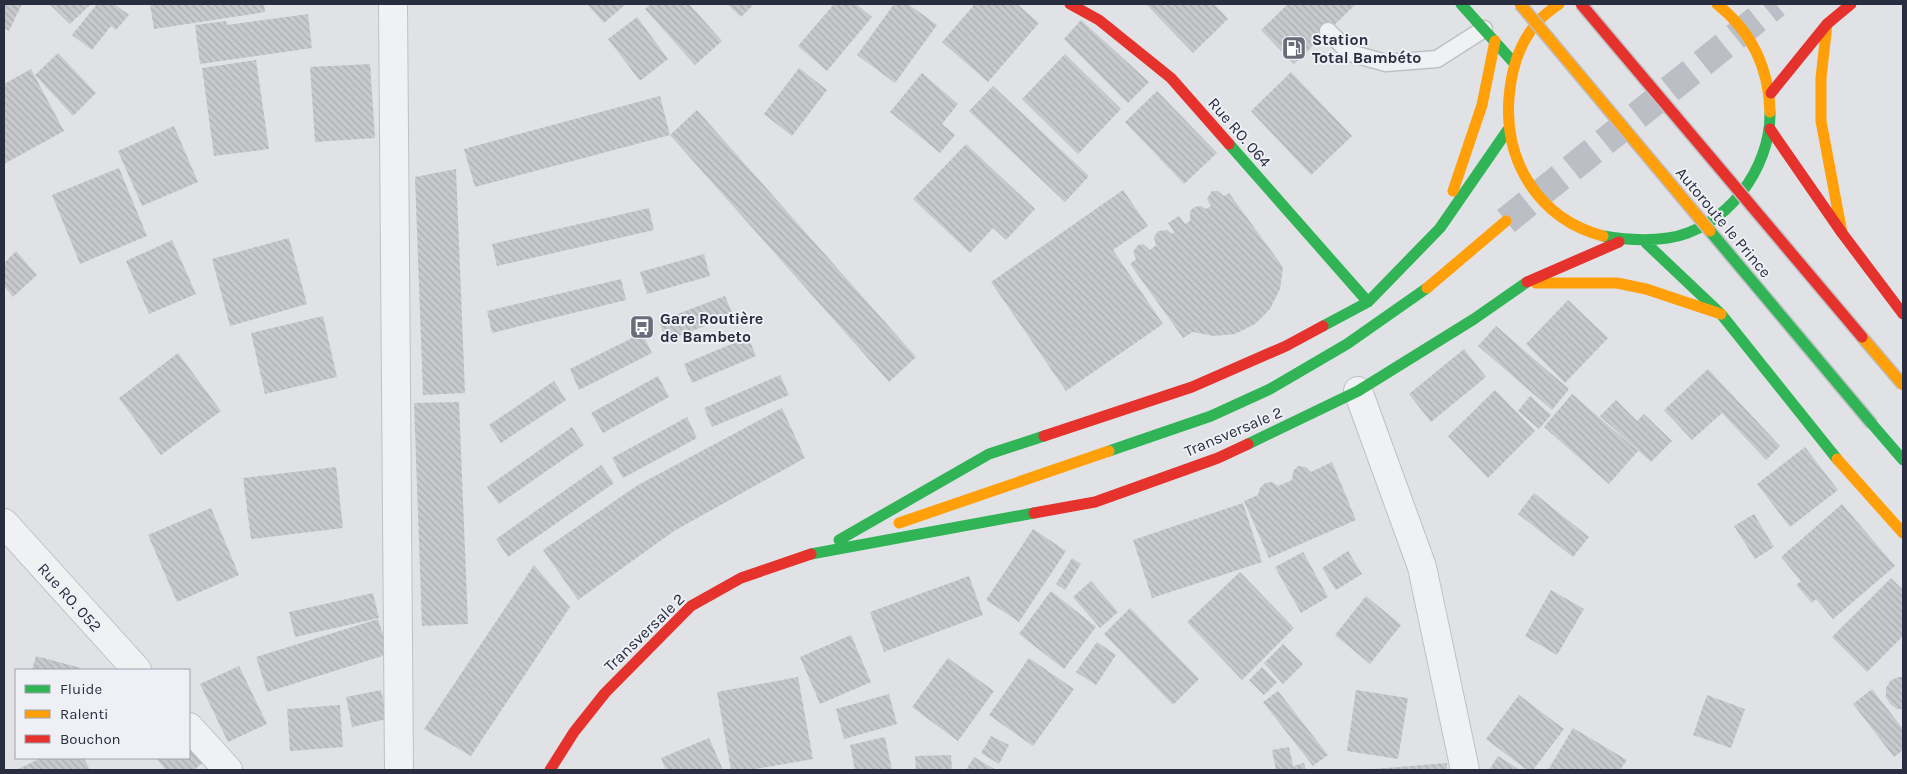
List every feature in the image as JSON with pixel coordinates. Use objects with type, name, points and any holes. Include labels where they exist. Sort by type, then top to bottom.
[{"type":"main road","name":"Rue RO. 064","points":[[1070,4],[1099,20],[1171,78],[1368,302]]},
{"type":"main road","points":[[1461,4],[1514,63]]},
{"type":"main road","name":"Autoroute le Prince","points":[[1520,4],[1903,460]]},
{"type":"main road","points":[[1559,4],[1536,24],[1514,63],[1506,107],[1507,131],[1520,171],[1545,205],[1579,229],[1619,242],[1646,243],[1690,233],[1728,209],[1756,173],[1770,130],[1771,92],[1758,50],[1732,14],[1717,4]]},
{"type":"main road","name":"Autoroute le Prince","points":[[1581,4],[1903,384]]},
{"type":"main road","points":[[1771,92],[1827,24],[1851,4]]},
{"type":"main road","points":[[1827,24],[1821,78],[1821,121],[1842,233]]},
{"type":"main road","points":[[1440,228],[1482,105],[1489,35]]},
{"type":"main road","points":[[1770,130],[1842,233],[1903,314]]},
{"type":"main road","name":"Transversale 2","points":[[822,550],[990,454],[1192,387],[1286,346],[1368,302],[1440,228],[1507,131]]},
{"type":"main road","points":[[822,550],[1211,416],[1270,389],[1339,348],[1413,300],[1506,221]]},
{"type":"main road","name":"Transversale 2","points":[[550,770],[574,732],[605,693],[649,646],[691,606],[741,578],[822,550],[1095,502],[1218,458],[1358,391],[1474,319],[1524,283],[1619,242]]},
{"type":"main road","points":[[1646,243],[1721,314],[1815,433],[1903,532]]},
{"type":"main road","points":[[1524,283],[1617,283],[1646,289],[1721,314]]},
{"type":"street","points":[[393,4],[398,770]]},
{"type":"street","points":[[1358,391],[1422,567],[1465,770]]},
{"type":"street","name":"Rue RO. 052","points":[[4,523],[136,669]]},
{"type":"street","points":[[190,728],[228,770]]},
{"type":"lane","points":[[1328,32],[1350,53],[1386,63],[1437,60],[1489,35]]},
{"type":"building","points":[[4,4],[22,4],[9,31],[4,28]]},
{"type":"building","points":[[49,4],[91,4],[70,24]]},
{"type":"building","points":[[97,4],[114,4],[129,15],[116,30],[111,26],[92,50],[72,35]]},
{"type":"building","points":[[150,4],[264,4],[265,12],[154,29]]},
{"type":"building","points":[[587,4],[626,4],[604,23]]},
{"type":"building","points":[[651,4],[689,4],[722,41],[695,65],[645,9]]},
{"type":"building","points":[[727,4],[754,4],[741,17]]},
{"type":"building","points":[[834,4],[856,4],[872,17],[827,71],[798,46]]},
{"type":"building","points":[[894,4],[908,4],[937,25],[895,83],[857,55]]},
{"type":"building","points":[[975,4],[1017,4],[1039,23],[988,82],[942,42]]},
{"type":"building","points":[[1146,4],[1214,4],[1228,19],[1193,53]]},
{"type":"building","name":"Station Total Bambéto","points":[[1288,4],[1356,4],[1294,64],[1261,30]]},
{"type":"building","points":[[308,14],[312,48],[200,64],[195,25],[226,21],[227,25]]},
{"type":"building","points":[[637,17],[668,59],[640,81],[608,39]]},
{"type":"building","points":[[1081,20],[1149,82],[1128,103],[1064,39]]},
{"type":"building","points":[[58,53],[96,93],[73,116],[35,75]]},
{"type":"building","points":[[1065,54],[1121,109],[1078,154],[1022,99]]},
{"type":"building","points":[[256,60],[269,149],[214,156],[202,68]]},
{"type":"building","points":[[370,64],[375,138],[315,142],[310,67]]},
{"type":"building","points":[[799,68],[827,90],[792,136],[764,114]]},
{"type":"building","points":[[31,69],[64,131],[4,164],[4,84]]},
{"type":"building","points":[[1291,72],[1352,136],[1311,175],[1251,111]]},
{"type":"building","points":[[922,73],[958,104],[942,124],[955,135],[940,153],[890,112]]},
{"type":"building","points":[[993,86],[1089,176],[1065,202],[969,111]]},
{"type":"building","points":[[1157,91],[1217,153],[1184,184],[1125,122]]},
{"type":"building","points":[[660,96],[670,135],[475,187],[464,149]]},
{"type":"building","points":[[697,110],[916,357],[889,382],[670,135]]},
{"type":"building","points":[[174,126],[198,182],[142,206],[118,151]]},
{"type":"building","points":[[966,144],[1035,209],[1006,240],[993,228],[970,253],[913,199]]},
{"type":"building","points":[[119,168],[147,236],[80,264],[52,195]]},
{"type":"building","points":[[456,169],[465,393],[423,395],[415,177]]},
{"type":"building","points":[[1123,190],[1148,226],[1113,250],[1163,324],[1066,391],[991,282]]},
{"type":"building","points":[[1212,191],[1218,191],[1224,196],[1229,193],[1283,267],[1280,289],[1270,309],[1255,324],[1235,334],[1214,336],[1193,332],[1183,338],[1130,264],[1136,259],[1133,252],[1138,245],[1143,244],[1150,250],[1156,245],[1154,237],[1158,231],[1167,230],[1172,234],[1174,232],[1168,223],[1179,216],[1185,224],[1190,221],[1190,211],[1195,207],[1201,206],[1206,209],[1211,206],[1207,199]]},
{"type":"building","points":[[649,208],[654,230],[497,266],[492,244]]},
{"type":"building","points":[[289,238],[307,304],[230,326],[212,259]]},
{"type":"building","points":[[172,240],[196,294],[149,314],[126,261]]},
{"type":"building","points":[[16,251],[37,275],[13,297],[4,286],[4,263]]},
{"type":"building","points":[[704,254],[710,276],[647,294],[640,272]]},
{"type":"building","points":[[621,279],[626,300],[492,333],[487,311]]},
{"type":"building","points":[[725,296],[733,315],[666,341],[659,321]]},
{"type":"building","points":[[1568,300],[1608,338],[1565,383],[1526,344]]},
{"type":"building","points":[[323,316],[337,377],[265,394],[251,333]]},
{"type":"building","points":[[1496,326],[1569,389],[1552,410],[1478,346]]},
{"type":"building","points":[[642,333],[652,353],[579,390],[570,369]]},
{"type":"building","points":[[748,337],[756,356],[692,383],[684,364]]},
{"type":"building","points":[[1464,349],[1486,377],[1431,422],[1409,394]]},
{"type":"building","points":[[178,353],[221,411],[161,455],[119,398]]},
{"type":"building","points":[[1708,369],[1780,446],[1766,460],[1722,413],[1692,440],[1664,410]]},
{"type":"building","points":[[780,375],[789,395],[712,427],[704,408]]},
{"type":"building","points":[[658,376],[669,397],[603,433],[591,413]]},
{"type":"building","points":[[554,381],[566,400],[501,443],[489,425]]},
{"type":"building","points":[[1495,390],[1535,431],[1488,478],[1448,436]]},
{"type":"building","points":[[1572,394],[1638,451],[1609,484],[1544,427]]},
{"type":"building","points":[[1530,396],[1551,415],[1539,429],[1518,411]]},
{"type":"building","points":[[1616,400],[1637,421],[1644,414],[1672,441],[1651,462],[1600,416]]},
{"type":"building","points":[[459,402],[468,624],[422,626],[414,403]]},
{"type":"building","points":[[782,408],[805,458],[674,531],[578,600],[543,550],[638,485]]},
{"type":"building","points":[[687,417],[697,438],[623,478],[612,458]]},
{"type":"building","points":[[572,427],[584,445],[499,504],[487,487]]},
{"type":"building","points":[[1805,447],[1838,490],[1790,527],[1757,484]]},
{"type":"building","points":[[1332,462],[1356,520],[1269,558],[1244,501],[1258,495],[1260,488],[1265,483],[1272,482],[1278,486],[1292,480],[1293,471],[1298,466],[1306,467],[1311,472]]},
{"type":"building","points":[[601,465],[614,483],[508,557],[496,539]]},
{"type":"building","points":[[336,467],[343,528],[251,539],[243,478]]},
{"type":"building","points":[[1534,493],[1589,537],[1573,557],[1518,514]]},
{"type":"building","points":[[1243,503],[1262,562],[1152,598],[1133,540]]},
{"type":"building","points":[[1842,504],[1895,566],[1833,619],[1816,599],[1812,603],[1796,585],[1801,581],[1781,557]]},
{"type":"building","points":[[211,508],[239,575],[177,602],[148,535]]},
{"type":"building","points":[[1754,514],[1774,547],[1755,559],[1734,526]]},
{"type":"building","points":[[1033,529],[1066,551],[1019,622],[986,600]]},
{"type":"building","points":[[1348,551],[1362,574],[1336,590],[1322,568]]},
{"type":"building","points":[[1303,552],[1328,597],[1301,613],[1275,567]]},
{"type":"building","points":[[1072,558],[1081,564],[1065,590],[1056,584]]},
{"type":"building","points":[[534,565],[570,607],[471,756],[424,729]]},
{"type":"building","points":[[1240,572],[1294,628],[1242,680],[1187,622]]},
{"type":"building","points":[[969,576],[983,615],[884,652],[870,612]]},
{"type":"building","points":[[1891,578],[1903,590],[1903,636],[1867,672],[1832,637]]},
{"type":"building","points":[[1091,581],[1118,612],[1100,628],[1073,597]]},
{"type":"building","points":[[1551,590],[1584,609],[1557,655],[1525,636]]},
{"type":"building","points":[[1051,591],[1096,627],[1064,669],[1019,634]]},
{"type":"building","points":[[373,593],[379,618],[295,637],[289,612]]},
{"type":"building","points":[[1366,596],[1401,625],[1370,664],[1335,635]]},
{"type":"building","points":[[1130,608],[1199,679],[1173,705],[1104,634]]},
{"type":"building","points":[[378,619],[389,654],[267,692],[256,657]]},
{"type":"building","points":[[851,635],[871,682],[820,704],[800,657]]},
{"type":"building","points":[[1097,642],[1116,655],[1096,685],[1076,672]]},
{"type":"building","points":[[1283,644],[1303,664],[1283,684],[1264,663]]},
{"type":"building","points":[[36,656],[81,668],[81,669],[32,669]]},
{"type":"building","points":[[948,658],[994,691],[958,741],[912,707]]},
{"type":"building","points":[[1029,658],[1074,689],[1033,746],[989,715]]},
{"type":"building","points":[[239,666],[267,724],[228,742],[200,684]]},
{"type":"building","points":[[1262,667],[1277,682],[1264,695],[1249,680]]},
{"type":"building","points":[[798,677],[813,759],[750,770],[731,770],[717,692]]},
{"type":"building","points":[[1903,677],[1903,709],[1897,709],[1890,704],[1886,697],[1886,688],[1890,681]]},
{"type":"building","points":[[1872,689],[1903,729],[1903,750],[1894,757],[1853,704]]},
{"type":"building","points":[[381,690],[387,719],[352,727],[346,697]]},
{"type":"building","points":[[1356,690],[1408,698],[1398,759],[1347,751]]},
{"type":"building","points":[[1278,691],[1328,755],[1313,766],[1263,702]]},
{"type":"building","points":[[889,694],[897,724],[844,739],[836,709]]},
{"type":"building","points":[[1519,695],[1564,729],[1533,770],[1527,770],[1486,739]]},
{"type":"building","points":[[1707,695],[1745,709],[1731,748],[1693,735]]},
{"type":"building","points":[[340,705],[343,747],[290,751],[287,709]]},
{"type":"building","points":[[1573,728],[1627,760],[1620,770],[1548,770]]},
{"type":"building","points":[[991,736],[1009,745],[999,764],[981,753]]},
{"type":"building","points":[[885,737],[892,770],[855,770],[850,745]]},
{"type":"building","points":[[709,738],[723,770],[666,770],[661,758]]},
{"type":"building","points":[[190,747],[202,763],[194,770],[166,770],[157,759],[190,759]]},
{"type":"building","points":[[1289,747],[1293,766],[1304,763],[1306,770],[1276,770],[1272,750]]},
{"type":"building","points":[[951,755],[952,770],[916,770],[915,756]]},
{"type":"building","points":[[1498,756],[1520,770],[1489,770]]},
{"type":"building","points":[[974,757],[996,770],[966,770]]},
{"type":"building","points":[[39,759],[84,759],[90,770],[16,770]]},
{"type":"building","points":[[1447,763],[1447,770],[1374,769]]},
{"type":"tunnel","points":[[1506,221],[1776,4]]},
{"type":"traffic: fast","points":[[1461,4],[1514,63]]},
{"type":"traffic: fast","points":[[1603,236],[1652,240],[1689,232],[1709,223],[1741,193],[1753,175],[1763,154],[1770,112]]},
{"type":"traffic: fast","points":[[1323,326],[1368,302],[1440,228],[1507,131]]},
{"type":"traffic: fast","points":[[1229,144],[1368,302]]},
{"type":"traffic: fast","points":[[1710,231],[1872,424]]},
{"type":"traffic: fast","points":[[1646,243],[1721,314],[1837,459]]},
{"type":"traffic: fast","points":[[1248,444],[1358,391],[1474,319],[1527,282]]},
{"type":"traffic: fast","points":[[1109,451],[1211,416],[1270,389],[1347,344],[1427,288]]},
{"type":"traffic: fast","points":[[1872,424],[1903,460]]},
{"type":"traffic: fast","points":[[839,540],[989,454],[1044,436]]},
{"type":"traffic: fast","points":[[811,554],[1034,513]]},
{"type":"traffic: slow","points":[[1520,4],[1710,231]]},
{"type":"traffic: slow","points":[[1559,4],[1536,24],[1525,40],[1517,59],[1509,98],[1509,122],[1513,144],[1520,165],[1530,185],[1544,202],[1580,228],[1603,236]]},
{"type":"traffic: slow","points":[[1717,4],[1740,26],[1756,52],[1766,80],[1770,112]]},
{"type":"traffic: slow","points":[[1827,24],[1821,78],[1821,121],[1842,233]]},
{"type":"traffic: slow","points":[[1453,191],[1482,105],[1495,41]]},
{"type":"traffic: slow","points":[[1427,288],[1506,221]]},
{"type":"traffic: slow","points":[[1536,283],[1617,283],[1646,289],[1721,314]]},
{"type":"traffic: slow","points":[[1862,337],[1903,385]]},
{"type":"traffic: slow","points":[[899,523],[1109,451]]},
{"type":"traffic: slow","points":[[1837,459],[1903,533]]},
{"type":"traffic: jam","points":[[1070,4],[1099,20],[1171,78],[1229,144]]},
{"type":"traffic: jam","points":[[1581,4],[1862,337]]},
{"type":"traffic: jam","points":[[1771,93],[1827,24],[1851,4]]},
{"type":"traffic: jam","points":[[1770,129],[1842,233],[1903,314]]},
{"type":"traffic: jam","points":[[1527,282],[1619,242]]},
{"type":"traffic: jam","points":[[1044,436],[1192,387],[1286,346],[1323,326]]},
{"type":"traffic: jam","points":[[1034,513],[1095,502],[1218,458],[1248,444]]},
{"type":"traffic: jam","points":[[550,770],[574,732],[605,693],[691,606],[741,578],[811,554]]},
{"type":"place","name":"Station Total Bambéto","points":[[1294,48]]},
{"type":"place","name":"Gare Routière de Bambeto","points":[[642,327]]}]
